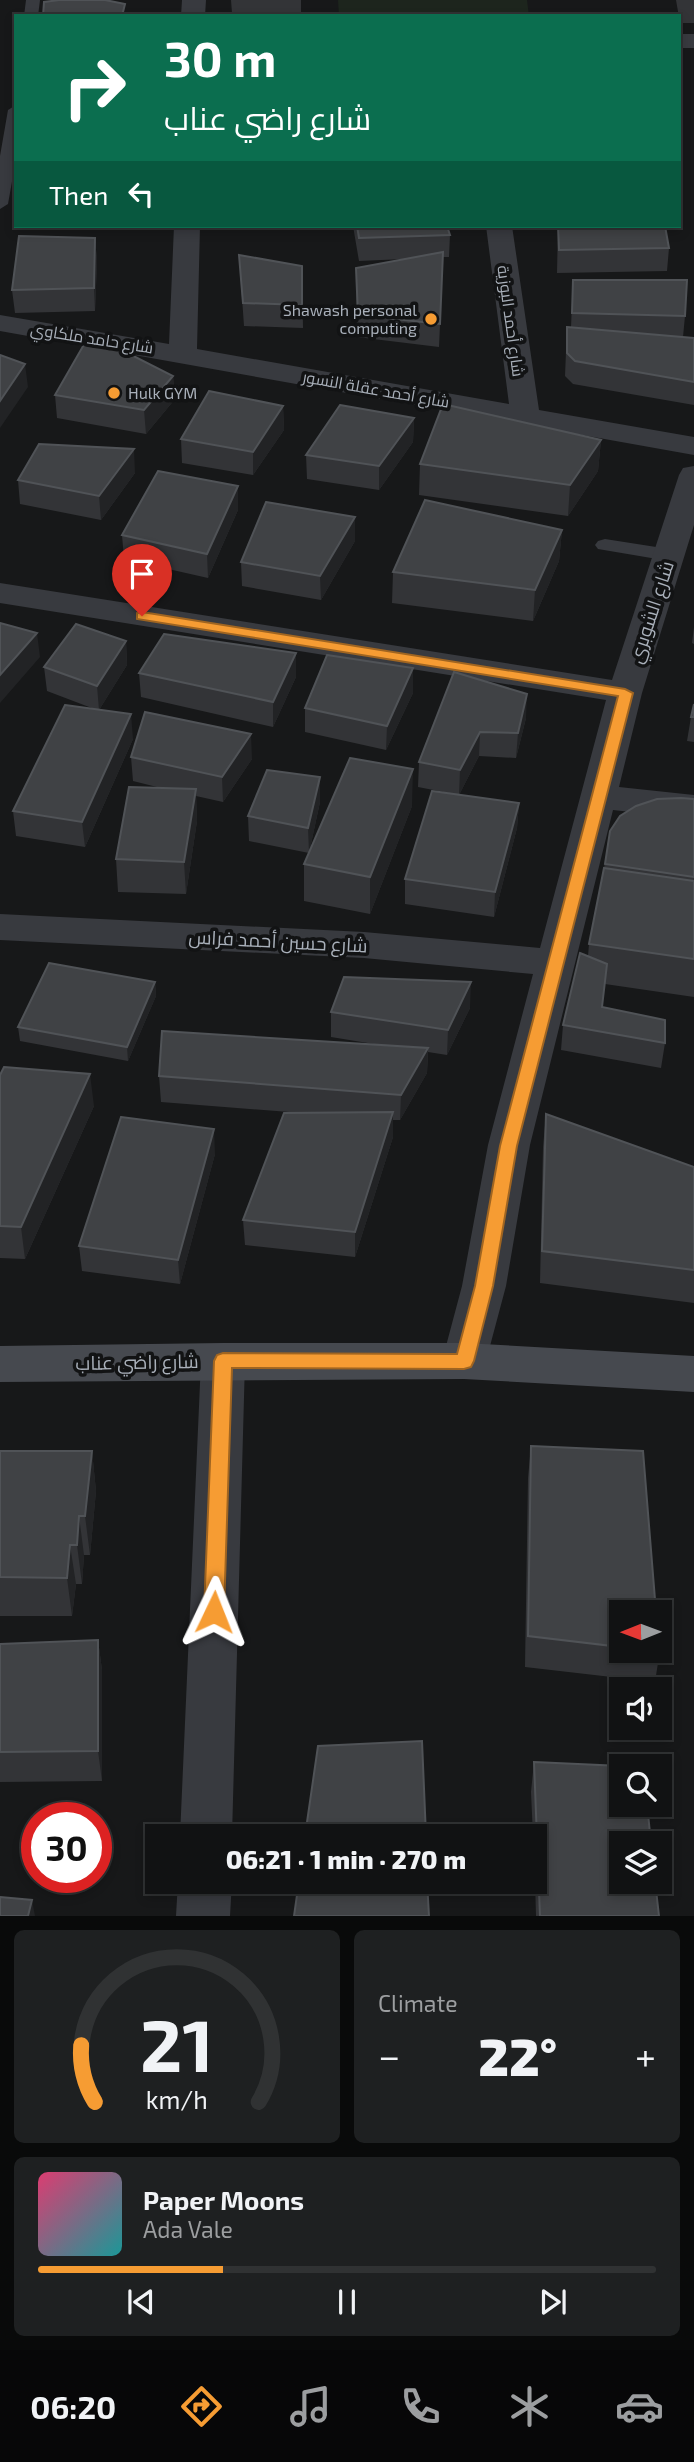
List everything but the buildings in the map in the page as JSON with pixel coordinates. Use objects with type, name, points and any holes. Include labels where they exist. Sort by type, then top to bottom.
[{"type":"street","points":[[183,354],[187,228]]},
{"type":"street","name":"شارع أحمد البوزية","points":[[499,228],[524,416]]},
{"type":"street","name":"شارع حامد ملكاوي","points":[[0,323],[183,354]]},
{"type":"street","name":"شارع أحمد عقلة النسور","points":[[183,354],[694,446]]},
{"type":"street","name":"شارع الشوبري","points":[[464,1361],[484,1286],[509,1146],[625,693],[694,475]]},
{"type":"street","points":[[0,593],[625,693]]},
{"type":"street","points":[[600,797],[694,807]]},
{"type":"street","name":"شارع حسين أحمد فراس","points":[[0,927],[364,946],[556,962]]},
{"type":"street","points":[[206,1824],[223,1361]]},
{"type":"street","name":"شارع راضي عناب","points":[[0,1364],[464,1361],[694,1374]]},
{"type":"street","points":[[203,1916],[204,1894]]},
{"type":"lane","points":[[0,204],[14,122]]},
{"type":"lane","points":[[605,545],[669,555]]},
{"type":"shaded area","points":[[338,0],[527,0],[529,14],[339,14]]},
{"type":"place","name":"Shawash personal computing","points":[[431,319]]},
{"type":"place","name":"Hulk GYM","points":[[114,393]]},
{"type":"route","points":[[142,616],[625,693],[509,1146],[484,1286],[464,1361],[223,1361],[214,1612]]}]
